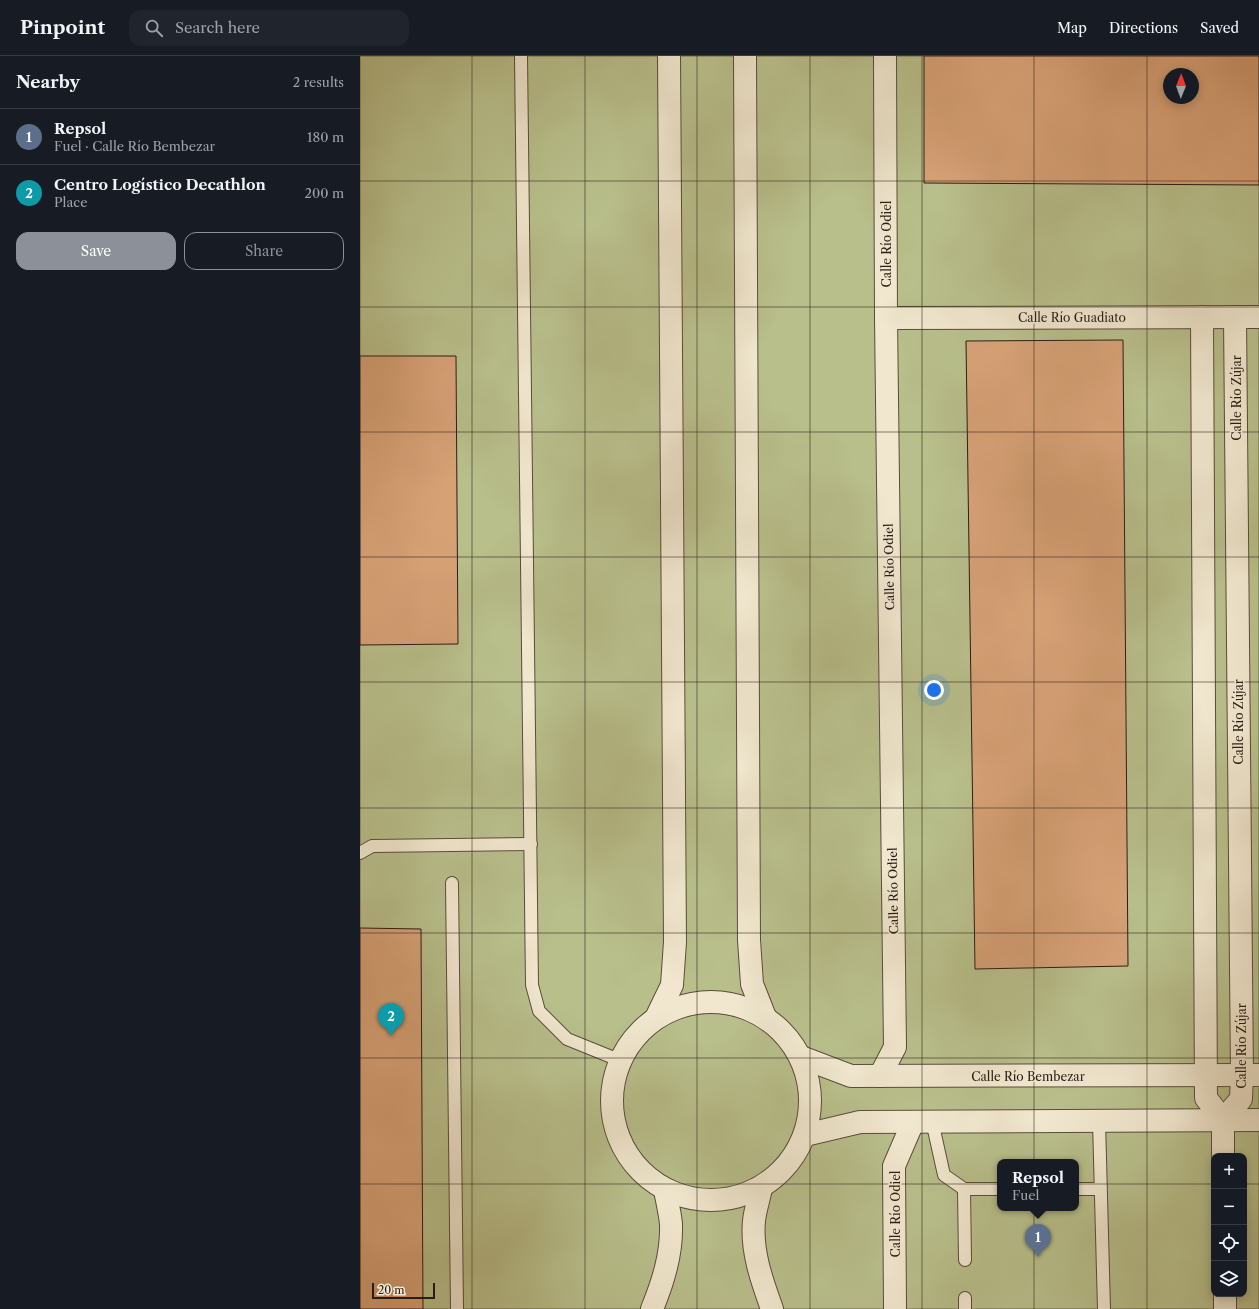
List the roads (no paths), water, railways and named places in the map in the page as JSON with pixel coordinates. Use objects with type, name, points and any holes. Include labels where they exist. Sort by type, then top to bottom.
[{"type":"street","points":[[656,1018],[672,985],[675,942],[669,56]]},
{"type":"street","points":[[744,56],[749,940],[752,984],[765,1017]]},
{"type":"street","name":"Calle Río Odiel","points":[[880,1076],[895,1047],[886,318],[885,56]]},
{"type":"street","points":[[1202,317],[1206,1098],[1223,1120],[1223,1153]]},
{"type":"street","name":"Calle Río Zújar","points":[[1223,1120],[1241,1099],[1250,1076],[1235,317]]},
{"type":"street","name":"Calle Río Guadiato","points":[[886,318],[1259,317]]},
{"type":"street","points":[[711,1001],[739,1005],[765,1017],[786,1035],[801,1057],[809,1082],[811,1109],[805,1135],[788,1165],[761,1188],[738,1198],[713,1201],[688,1199],[665,1190],[644,1176],[627,1156],[617,1135],[611,1113],[612,1086],[620,1060],[635,1036],[656,1018],[682,1005],[711,1001]]},
{"type":"street","name":"Calle Río Bembezar","points":[[801,1057],[851,1076],[1250,1076]]},
{"type":"street","points":[[805,1135],[860,1122],[1259,1120]]},
{"type":"street","name":"Calle Río Odiel","points":[[895,1309],[894,1166],[923,1122]]},
{"type":"street","points":[[761,1188],[754,1221],[756,1256],[763,1286],[772,1309]]},
{"type":"street","points":[[652,1309],[661,1285],[669,1251],[671,1223],[665,1190]]},
{"type":"street","points":[[1225,1297],[1225,1309]]},
{"type":"lane","points":[[521,56],[532,985],[539,1011],[567,1039],[620,1060]]},
{"type":"lane","points":[[360,853],[372,846],[531,844]]},
{"type":"lane","points":[[452,883],[457,1309]]},
{"type":"lane","points":[[1100,1121],[1100,1189],[1104,1309]]},
{"type":"lane","points":[[923,1122],[944,1175],[964,1189],[997,1189]]},
{"type":"lane","points":[[964,1189],[964,1260]]},
{"type":"lane","points":[[1079,1189],[1100,1189]]},
{"type":"place","name":"Centro Logístico Decathlon","points":[[391,1036]]},
{"type":"place","name":"Repsol","points":[[1038,1257]]}]
